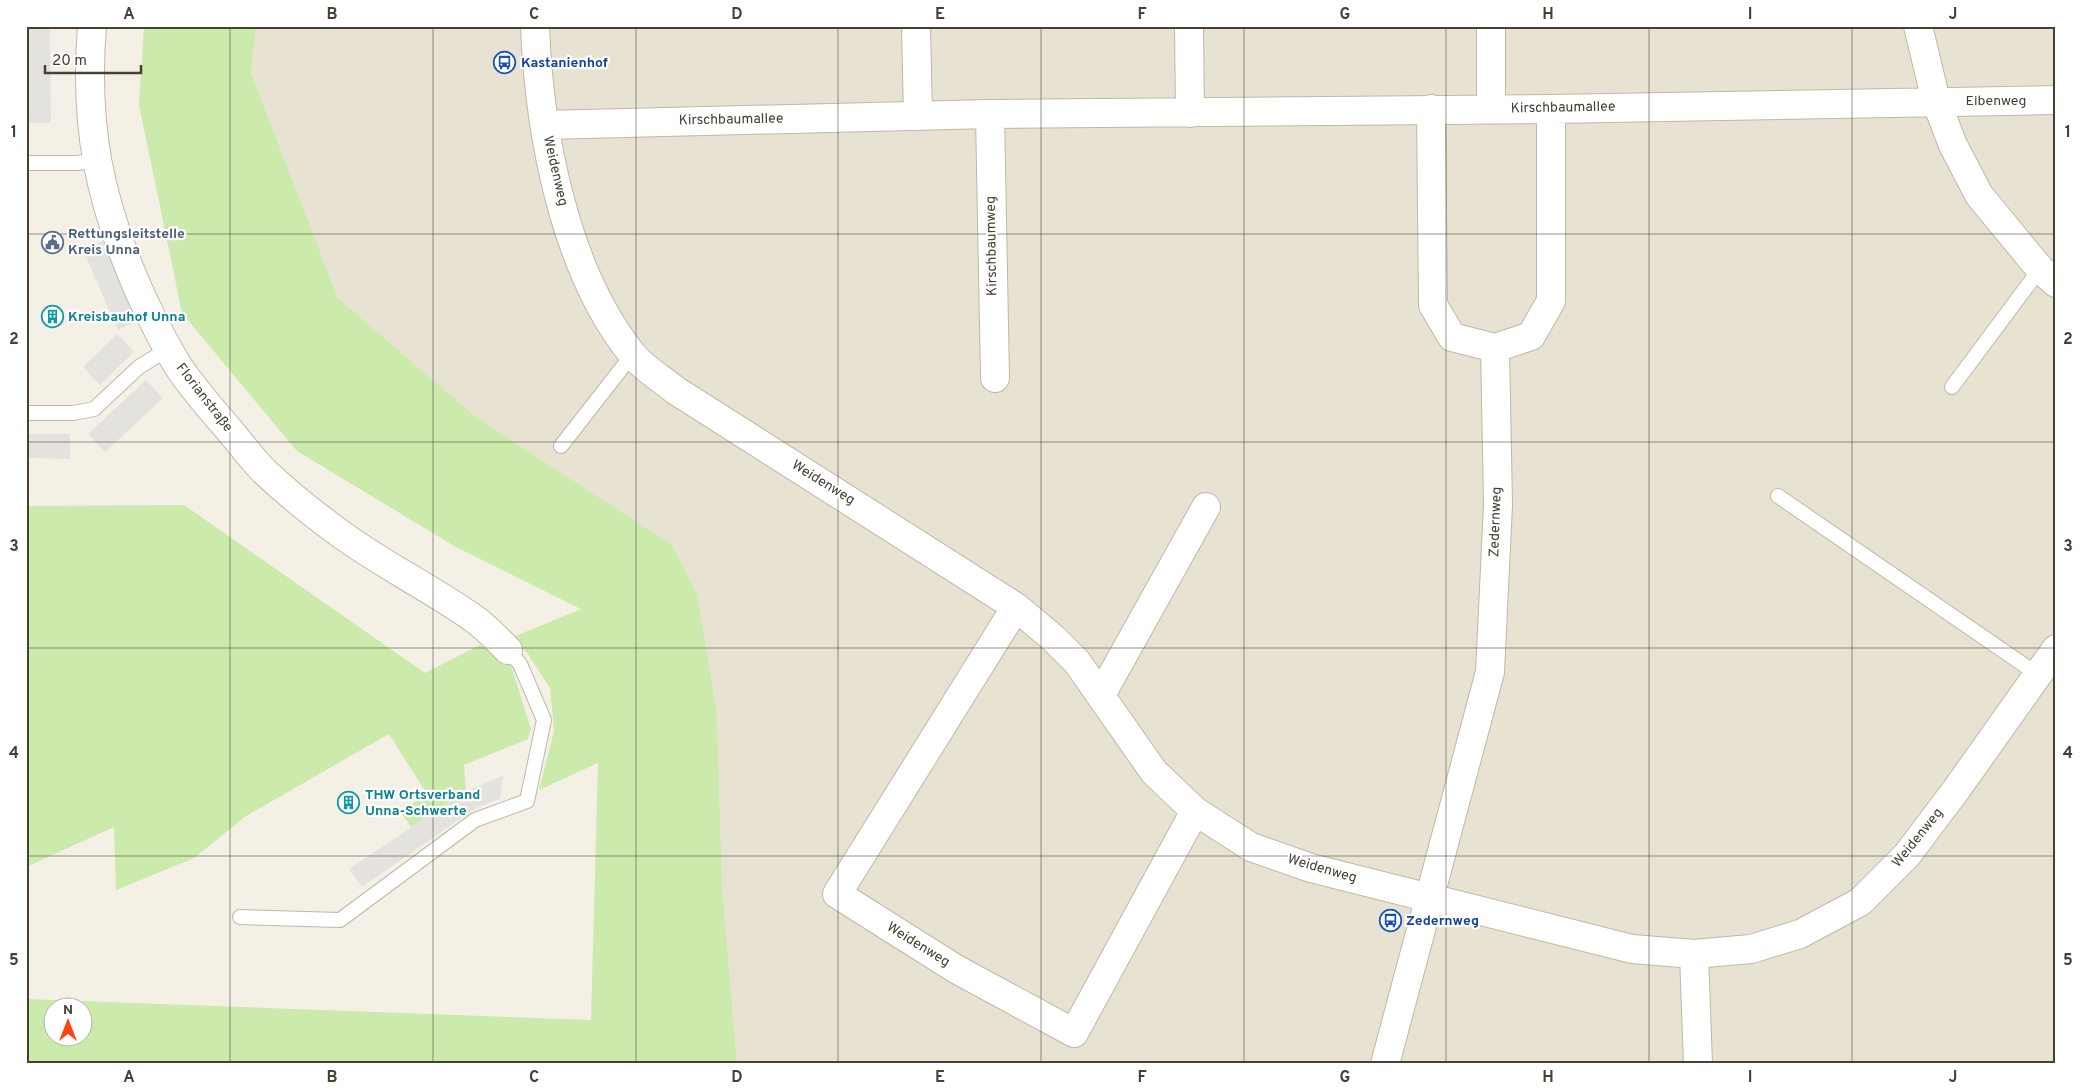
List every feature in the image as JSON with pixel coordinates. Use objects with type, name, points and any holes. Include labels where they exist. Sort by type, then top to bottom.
[{"type":"street","name":"Florianstraße","points":[[92,26],[89,58],[90,97],[96,160],[101,185],[119,242],[157,330],[180,368],[209,407],[263,470],[303,505],[340,534],[474,619],[508,650]]},
{"type":"street","name":"Weidenweg","points":[[535,26],[540,91],[545,125],[554,172],[569,231],[598,302],[632,355],[675,390],[1016,607],[1078,662],[1154,772],[1195,811],[1251,847],[1311,868],[1632,949],[1694,954],[1751,949],[1800,934],[1860,902],[1907,855],[1956,790],[2056,649]]},
{"type":"street","points":[[916,26],[918,116]]},
{"type":"street","points":[[1189,26],[1190,113]]},
{"type":"street","points":[[1491,26],[1491,109]]},
{"type":"street","points":[[1918,26],[1936,101],[1953,145],[1979,195],[2048,276]]},
{"type":"street","name":"Eibenweg","points":[[1936,101],[2056,100]]},
{"type":"street","name":"Kirschbaumallee","points":[[545,125],[990,114],[1551,109],[1936,101]]},
{"type":"street","points":[[1431,109],[1433,305],[1452,337],[1495,348],[1530,336],[1551,301],[1551,109]]},
{"type":"street","name":"Kirschbaumweg","points":[[990,114],[995,378]]},
{"type":"street","name":"Zedernweg","points":[[1429,898],[1490,672],[1498,504],[1495,348]]},
{"type":"street","points":[[1101,695],[1206,507]]},
{"type":"street","name":"Weidenweg","points":[[1016,607],[838,894],[956,969],[1074,1033],[1195,811]]},
{"type":"street","points":[[1385,1064],[1429,898]]},
{"type":"street","points":[[1694,954],[1698,1064]]},
{"type":"lane","points":[[26,163],[78,163],[96,160]]},
{"type":"lane","points":[[1952,387],[2048,276]]},
{"type":"lane","points":[[26,413],[73,413],[94,409],[139,367],[168,348]]},
{"type":"lane","points":[[561,446],[632,355]]},
{"type":"lane","points":[[1778,496],[2037,674]]},
{"type":"lane","points":[[240,917],[340,920],[475,820],[527,801],[544,720],[520,664],[508,650]]},
{"type":"shaded area","points":[[27,26],[50,26],[51,123],[26,123]]},
{"type":"shaded area","name":"Kastanienhof","points":[[256,26],[2056,26],[2056,1064],[737,1064],[722,885],[717,714],[697,594],[672,545],[476,417],[338,298],[251,73]]},
{"type":"shaded area","points":[[105,240],[140,320],[118,330],[83,250]]},
{"type":"shaded area","points":[[117,334],[134,352],[100,385],[83,367]]},
{"type":"shaded area","points":[[146,380],[163,398],[105,452],[88,434]]},
{"type":"shaded area","points":[[26,434],[70,434],[70,459],[26,458]]},
{"type":"shaded area","points":[[503,776],[500,799],[477,807],[362,887],[349,869],[466,791]]},
{"type":"green space","points":[[144,26],[256,26],[251,73],[338,298],[476,417],[672,545],[697,594],[717,714],[722,885],[737,1064],[26,1064],[26,999],[42,1000],[42,1048],[92,1048],[92,1001],[591,1020],[598,763],[539,790],[554,731],[550,688],[528,654],[513,637],[581,609],[456,547],[297,451],[182,313],[139,105]]},
{"type":"green space","points":[[184,505],[425,673],[480,645],[511,665],[531,729],[528,739],[464,765],[466,791],[411,827],[400,811],[427,794],[389,734],[246,816],[194,858],[116,890],[114,827],[26,867],[26,506]]},
{"type":"place","name":"Kastanienhof","points":[[505,63]]},
{"type":"place","name":"Rettungsleitstelle Kreis Unna","points":[[52,242]]},
{"type":"place","name":"Kreisbauhof Unna","points":[[52,317]]},
{"type":"place","name":"THW Ortsverband Unna-Schwerte","points":[[349,803]]},
{"type":"place","name":"Zedernweg","points":[[1390,921]]}]
